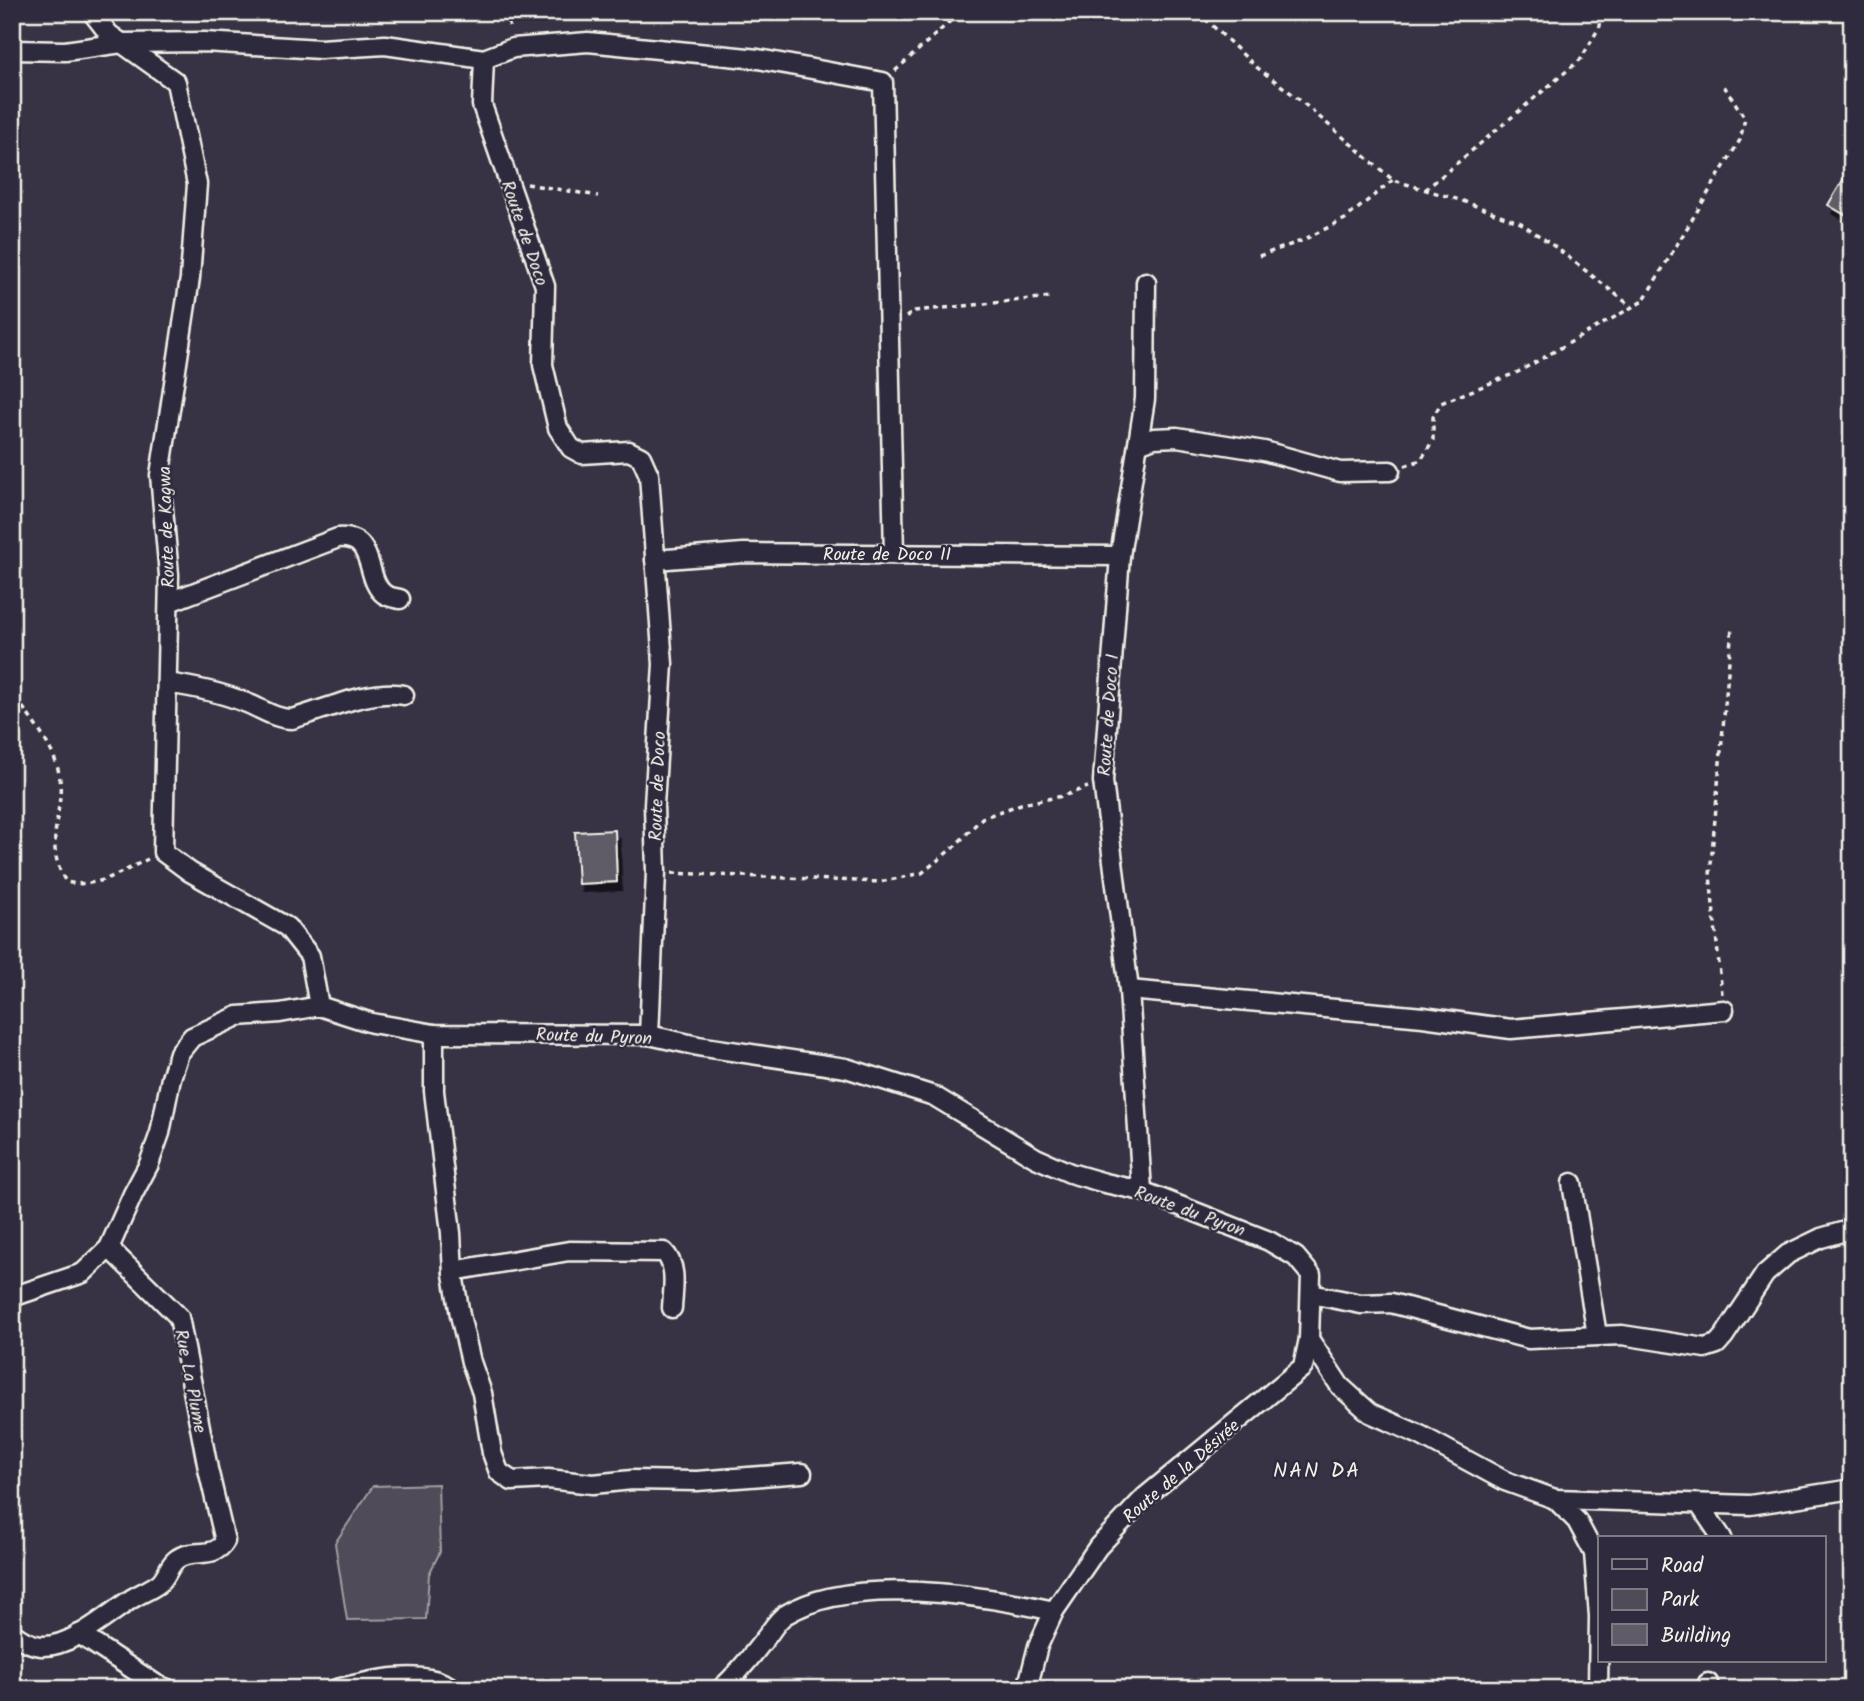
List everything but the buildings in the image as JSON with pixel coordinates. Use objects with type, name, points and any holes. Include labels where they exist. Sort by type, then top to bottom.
[{"type":"street","name":"Route de Kagwa","points":[[92,12],[109,34],[176,82],[197,184],[190,278],[160,475],[169,575],[163,852]]},
{"type":"street","points":[[12,50],[65,51],[122,43],[204,42],[320,49],[385,45],[484,59],[513,48],[588,42],[758,59],[883,82],[894,554]]},
{"type":"street","name":"Route de Doco","points":[[484,59],[482,105],[545,286],[543,365],[558,428],[570,448],[582,454],[629,451],[642,457],[649,475],[663,664],[654,805],[656,872],[649,1035]]},
{"type":"street","name":"Route de Doco I","points":[[1142,1191],[1129,990],[1103,781],[1120,556],[1145,399],[1146,282]]},
{"type":"street","points":[[1138,443],[1154,438],[1177,437],[1264,451],[1340,472],[1390,471]]},
{"type":"street","points":[[169,602],[346,537],[355,540],[365,549],[379,588],[384,594],[400,598]]},
{"type":"street","name":"Route de Doco II","points":[[654,560],[743,553],[1120,556]]},
{"type":"street","points":[[167,683],[211,691],[244,701],[281,719],[292,719],[391,692],[404,695]]},
{"type":"street","points":[[163,852],[190,872],[287,927],[310,956],[318,1006]]},
{"type":"street","points":[[1129,990],[1423,1017],[1511,1030],[1724,1010]]},
{"type":"street","name":"Route du Pyron","points":[[12,1297],[83,1273],[109,1248],[149,1164],[160,1133],[170,1078],[179,1053],[192,1037],[238,1016],[279,1013],[318,1006],[372,1023],[434,1034],[649,1035],[698,1046],[846,1068],[892,1081],[934,1096],[1036,1158],[1070,1173],[1142,1191],[1269,1241],[1296,1257],[1311,1275],[1309,1339]]},
{"type":"street","points":[[434,1034],[434,1091],[453,1270],[460,1315],[471,1363],[482,1393],[492,1452],[499,1472],[512,1481],[548,1479],[593,1484],[632,1480],[697,1481],[802,1474]]},
{"type":"street","points":[[1572,1184],[1597,1335]]},
{"type":"street","points":[[1311,1294],[1342,1301],[1402,1306],[1529,1339],[1597,1335],[1652,1338],[1704,1348],[1717,1344],[1765,1274],[1788,1254],[1821,1238],[1852,1229]]},
{"type":"street","name":"Rue La Plume","points":[[79,1634],[157,1585],[174,1561],[188,1554],[213,1552],[225,1541],[208,1469],[179,1317],[109,1248]]},
{"type":"street","points":[[453,1270],[569,1251],[664,1252],[671,1260],[673,1268],[672,1308]]},
{"type":"street","points":[[1309,1339],[1340,1386],[1370,1413],[1420,1435],[1505,1481],[1555,1499],[1750,1505],[1852,1489]]},
{"type":"street","name":"Route de la Désirée","points":[[1027,1689],[1038,1646],[1054,1611],[1098,1547],[1146,1497],[1303,1367],[1309,1339]]},
{"type":"street","points":[[1555,1499],[1577,1521],[1594,1553],[1598,1603]]},
{"type":"street","points":[[1699,1504],[1721,1536]]},
{"type":"street","points":[[722,1689],[781,1617],[804,1605],[834,1596],[932,1593],[1005,1600],[1054,1611]]},
{"type":"street","points":[[12,1633],[26,1643],[42,1646],[54,1645],[79,1634],[157,1685],[168,1689]]},
{"type":"street","points":[[1598,1662],[1598,1689]]},
{"type":"street","points":[[337,1689],[414,1677],[431,1678],[446,1683],[453,1689]]},
{"type":"path","points":[[883,82],[957,14],[1082,12]]},
{"type":"path","points":[[1198,12],[1255,66],[1295,96],[1393,180],[1464,201],[1521,223],[1558,248],[1632,307]]},
{"type":"path","points":[[1425,190],[1581,59],[1600,26],[1601,12]]},
{"type":"path","points":[[1390,471],[1421,460],[1433,440],[1433,417],[1441,403],[1518,372],[1643,301],[1740,140],[1745,118],[1724,86]]},
{"type":"path","points":[[507,180],[598,196]]},
{"type":"path","points":[[1259,256],[1301,241],[1345,219],[1393,180]]},
{"type":"path","points":[[889,327],[915,311],[1051,297]]},
{"type":"path","points":[[1724,1010],[1710,875],[1732,627]]},
{"type":"path","points":[[12,690],[55,760],[60,782],[55,852],[60,872],[66,881],[79,885],[94,884],[163,852]]},
{"type":"path","points":[[656,872],[880,882],[922,873],[955,846],[982,818],[1021,804],[1063,796],[1103,781]]},
{"type":"green space","points":[[438,1484],[440,1552],[429,1574],[426,1619],[347,1620],[335,1543],[373,1486]]},
{"type":"district","name":"NAN DA","points":[[1317,1470]]}]
